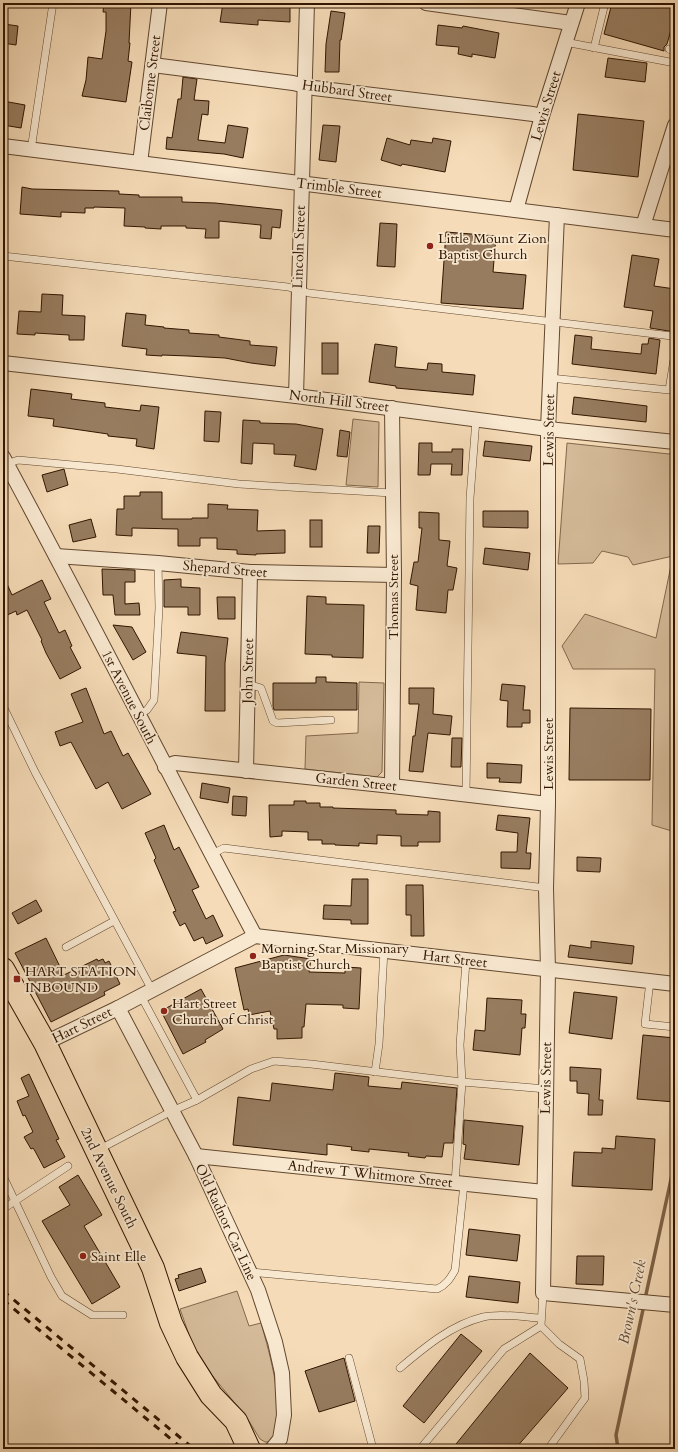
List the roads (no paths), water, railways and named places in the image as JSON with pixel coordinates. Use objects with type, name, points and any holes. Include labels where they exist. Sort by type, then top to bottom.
[{"type":"main road","name":"2nd Avenue South","points":[[3,968],[45,1043],[153,1268],[171,1324],[187,1356],[211,1395],[236,1421],[249,1449]]},
{"type":"street","name":"Claiborne Street","points":[[140,163],[160,3]]},
{"type":"street","name":"Lincoln Street","points":[[296,396],[307,3]]},
{"type":"street","points":[[426,3],[504,8],[571,23]]},
{"type":"street","name":"Lewis Street","points":[[516,210],[542,116],[578,3]]},
{"type":"street","name":"Hubbard Street","points":[[153,65],[542,116]]},
{"type":"street","points":[[643,226],[675,124]]},
{"type":"street","name":"Trimble Street","points":[[3,146],[675,230]]},
{"type":"street","name":"Lewis Street","points":[[543,1293],[548,970],[546,888],[548,804],[548,429],[557,215]]},
{"type":"street","name":"North Hill Street","points":[[3,364],[296,396],[548,429],[675,442]]},
{"type":"street","name":"Thomas Street","points":[[392,408],[394,576],[392,786]]},
{"type":"street","name":"1st Avenue South","points":[[5,461],[255,936]]},
{"type":"street","name":"Shepard Street","points":[[56,556],[158,563],[250,572],[394,576]]},
{"type":"street","name":"John Street","points":[[246,771],[250,572]]},
{"type":"street","name":"Garden Street","points":[[165,767],[175,763],[548,804]]},
{"type":"street","name":"Hart Street","points":[[45,1043],[118,1008],[255,936],[675,984]]},
{"type":"street","name":"Old Radnor Car Line","points":[[118,1008],[196,1156],[258,1290],[275,1342],[282,1373],[284,1415],[280,1439],[272,1449]]},
{"type":"street","name":"Andrew T Whitmore Street","points":[[196,1156],[544,1192]]},
{"type":"street","points":[[543,1293],[669,1304]]},
{"type":"lane","points":[[31,150],[53,3]]},
{"type":"lane","points":[[594,48],[605,3]]},
{"type":"lane","points":[[565,42],[675,63]]},
{"type":"lane","points":[[3,256],[288,287],[309,293],[672,336],[675,340]]},
{"type":"lane","points":[[550,378],[669,390],[675,353]]},
{"type":"lane","points":[[466,795],[470,498],[476,419]]},
{"type":"lane","points":[[5,461],[18,460],[117,469],[239,484],[392,493]]},
{"type":"lane","points":[[138,715],[147,710],[154,700],[159,608],[158,563]]},
{"type":"lane","points":[[248,684],[261,688],[273,721],[277,723],[331,720]]},
{"type":"lane","points":[[3,706],[34,772],[114,921],[146,993],[197,1100]]},
{"type":"lane","points":[[212,854],[224,848],[546,888]]},
{"type":"lane","points":[[66,946],[114,921]]},
{"type":"lane","points":[[375,1072],[379,1044],[384,950]]},
{"type":"lane","points":[[250,1272],[437,1289],[449,1280],[455,1270],[462,1082],[460,1046],[466,961]]},
{"type":"lane","points":[[650,981],[645,1024],[675,1027]]},
{"type":"lane","points":[[96,1151],[172,1111],[197,1100],[251,1069],[274,1061],[462,1082],[546,1089]]},
{"type":"lane","points":[[3,1209],[68,1166]]},
{"type":"lane","points":[[3,1176],[51,1277],[62,1296],[92,1315],[123,1315]]},
{"type":"lane","points":[[541,1326],[543,1293]]},
{"type":"lane","points":[[400,1368],[430,1344],[460,1325],[484,1317],[502,1316],[542,1318]]},
{"type":"lane","points":[[420,1449],[504,1349],[541,1326]]},
{"type":"lane","points":[[541,1326],[559,1344],[580,1360],[584,1381],[585,1398],[548,1449]]},
{"type":"lane","points":[[348,1358],[374,1449]]},
{"type":"waterway","name":"Brown's Creek","points":[[645,1299],[675,1161]]},
{"type":"waterway","name":"Brown's Creek","points":[[618,1449],[616,1435],[644,1305]]},
{"type":"railway","points":[[3,1291],[194,1449]]},
{"type":"railway","points":[[3,1300],[183,1449]]},
{"type":"place","name":"Little Mount Zion Baptist Church","points":[[430,246]]},
{"type":"place","name":"Morning Star Missionary Baptist Church","points":[[253,956]]},
{"type":"place","name":"HART STATION INBOUND","points":[[17,979]]},
{"type":"place","name":"Hart Street Church of Christ","points":[[164,1011]]},
{"type":"place","name":"Saint Elle","points":[[83,1256]]}]
